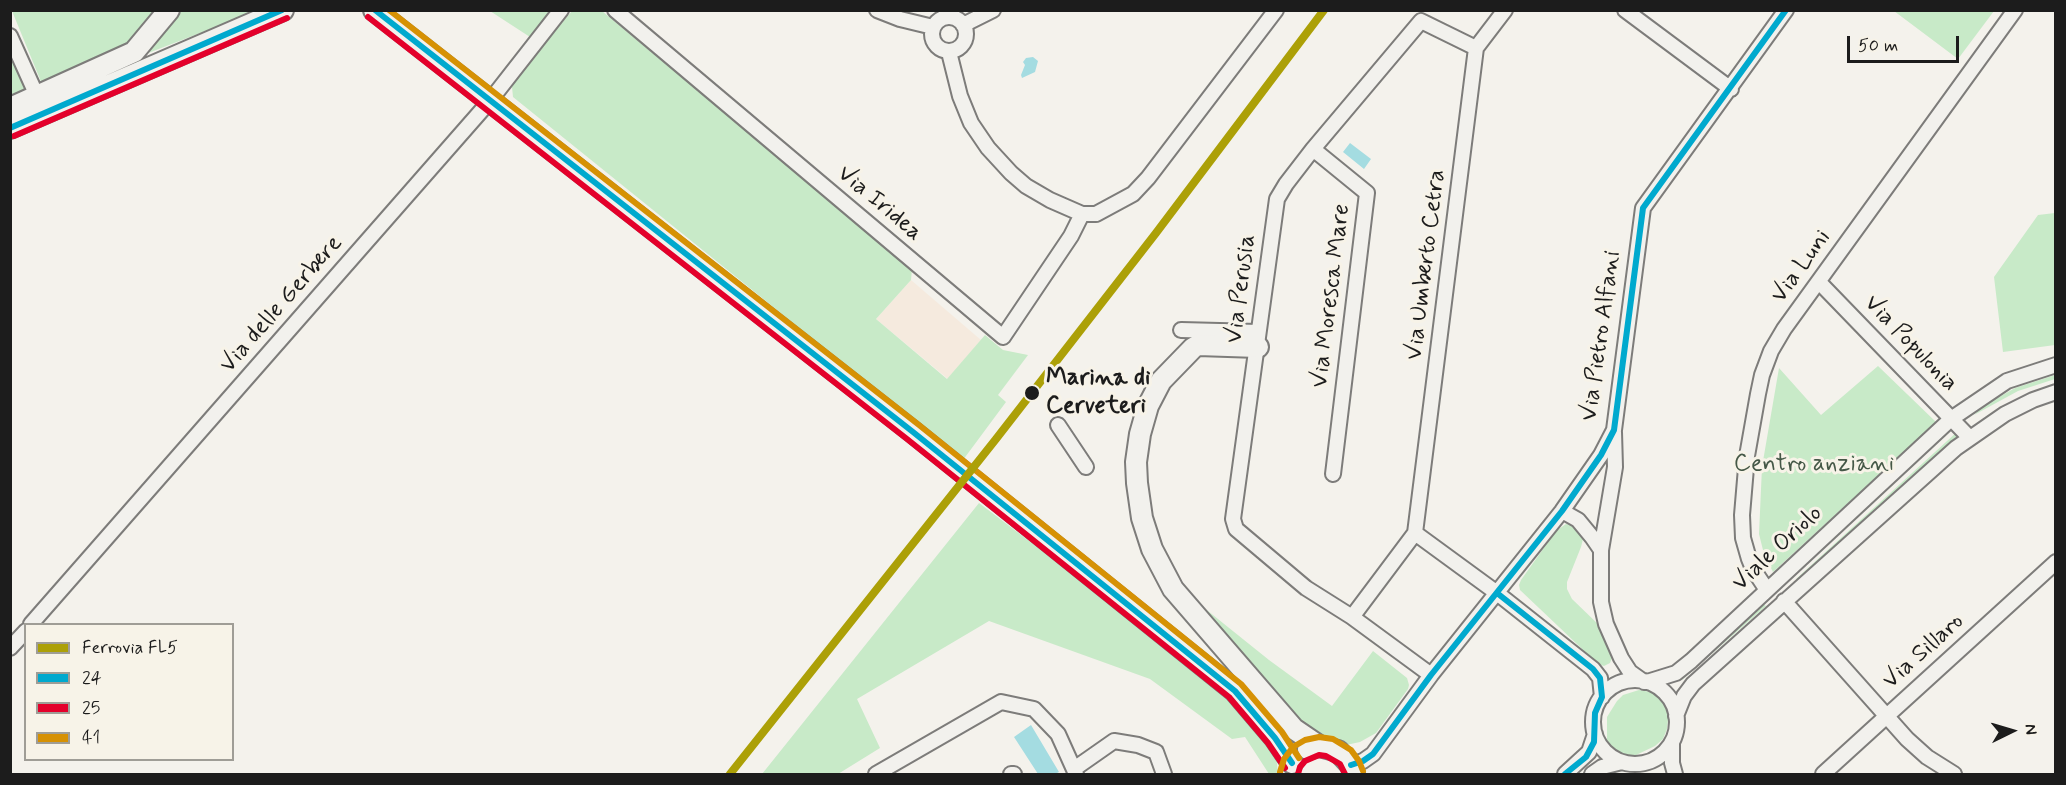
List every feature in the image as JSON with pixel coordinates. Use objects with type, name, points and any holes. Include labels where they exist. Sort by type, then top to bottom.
[{"type":"street","points":[[10,108],[135,52],[169,10]]},
{"type":"street","points":[[10,128],[283,10]]},
{"type":"street","points":[[374,10],[1027,522],[1235,691],[1275,738],[1290,769]]},
{"type":"street","name":"Via delle Gerbere","points":[[32,623],[489,102],[561,10]]},
{"type":"street","name":"Via Iridea","points":[[615,10],[1003,337],[1071,236],[1082,214]]},
{"type":"street","points":[[876,10],[900,20],[933,27]]},
{"type":"street","points":[[963,25],[993,10]]},
{"type":"street","points":[[949,52],[971,123],[988,148],[1026,186],[1082,214],[1096,214],[1133,194],[1148,178],[1276,10]]},
{"type":"street","points":[[1476,48],[1505,10]]},
{"type":"street","points":[[1625,10],[1731,89]]},
{"type":"street","name":"Via Pietro Alfani","points":[[1352,770],[1373,754],[1431,675],[1562,511],[1601,455],[1614,430],[1643,208],[1786,10]]},
{"type":"street","name":"Via Luni","points":[[1767,590],[1749,559],[1743,530],[1744,490],[1751,435],[1760,384],[1771,351],[1784,329],[2015,10]]},
{"type":"street","points":[[946,17],[958,20],[963,25],[966,33],[963,44],[954,51],[943,51],[934,44],[933,27],[941,19],[946,17]]},
{"type":"street","name":"Via Perusia","points":[[1352,617],[1306,588],[1236,529],[1233,519],[1277,199],[1312,149],[1421,21],[1476,48]]},
{"type":"street","points":[[10,36],[37,96]]},
{"type":"street","name":"Via Umberto Cetra","points":[[1415,533],[1476,48]]},
{"type":"street","name":"Via Moresca Mare","points":[[1312,149],[1367,193],[1333,474]]},
{"type":"street","name":"Via Populonia","points":[[1819,282],[1970,437]]},
{"type":"street","points":[[1181,330],[1258,340]]},
{"type":"street","points":[[1258,340],[1198,345],[1192,348],[1161,381],[1148,406],[1140,434],[1136,462],[1142,518],[1152,549],[1173,590],[1294,729],[1319,746],[1338,751],[1352,770]]},
{"type":"street","name":"Viale Oriolo","points":[[1645,682],[1676,673],[1686,665],[1951,419],[2007,381],[2055,365]]},
{"type":"street","name":"Viale Oriolo","points":[[1676,716],[1689,689],[1784,601],[1970,437],[2015,408],[2055,392]]},
{"type":"street","points":[[1058,425],[1086,467]]},
{"type":"street","points":[[1595,734],[1606,753],[1631,764],[1658,758],[1672,743],[1676,733],[1676,716],[1671,701],[1665,693],[1634,675],[1624,664],[1606,624],[1601,602],[1601,550],[1615,467],[1614,430]]},
{"type":"street","points":[[1562,511],[1578,520],[1601,550]]},
{"type":"street","points":[[1431,675],[1352,617],[1415,533],[1497,593],[1593,669],[1600,678],[1602,697]]},
{"type":"street","name":"Via Sillaro","points":[[1823,774],[2055,562]]},
{"type":"street","points":[[1784,601],[1906,739],[1947,773]]},
{"type":"street","points":[[10,648],[24,633]]},
{"type":"street","points":[[1565,774],[1590,752],[1595,734],[1595,713],[1602,697],[1615,686],[1625,682],[1645,682]]},
{"type":"street","points":[[1235,691],[1271,702]]},
{"type":"street","points":[[876,774],[1001,702],[1034,709],[1058,734],[1075,772],[1114,741],[1138,745],[1156,752],[1164,774]]},
{"type":"street","points":[[1645,762],[1673,774],[1672,743]]},
{"type":"street","points":[[1290,769],[1299,754],[1309,748],[1319,746]]},
{"type":"street","points":[[1592,774],[1608,764],[1622,762]]},
{"type":"shaded area","points":[[911,280],[981,340],[948,379],[876,319]]},
{"type":"green space","points":[[12,11],[160,11],[132,43],[42,84]]},
{"type":"green space","points":[[178,11],[257,11],[138,57]]},
{"type":"green space","points":[[490,11],[551,11],[530,37]]},
{"type":"green space","points":[[572,11],[602,11],[912,269],[911,280],[876,319],[947,379],[985,335],[1003,350],[1028,355],[998,395],[1006,402],[963,460],[513,97],[512,87],[515,79]]},
{"type":"green space","points":[[1894,11],[1994,11],[1958,59]]},
{"type":"green space","points":[[10,56],[25,90],[11,96],[10,96]]},
{"type":"green space","points":[[2055,213],[2055,345],[2003,352],[1994,277],[2038,215]]},
{"type":"green space","name":"Centro anziani","points":[[1878,366],[1936,422],[1773,572],[1764,554],[1759,534],[1762,467],[1779,368],[1821,415]]},
{"type":"green space","points":[[2055,375],[2055,379],[2018,391],[1974,415],[1985,405],[2015,388]]},
{"type":"green space","points":[[1958,431],[1961,433],[1799,581],[1796,579]]},
{"type":"green space","points":[[979,503],[1103,597],[1229,698],[1276,754],[1278,774],[1269,774],[1245,737],[1232,739],[1150,679],[989,621],[857,699],[880,748],[838,774],[762,774]]},
{"type":"green space","points":[[1566,524],[1578,527],[1583,539],[1567,582],[1567,589],[1572,599],[1599,625],[1607,641],[1613,655],[1610,663],[1604,666],[1598,664],[1520,590],[1521,580],[1556,531]]},
{"type":"green space","points":[[1198,603],[1269,660],[1332,706],[1373,651],[1407,678],[1408,689],[1376,733],[1360,742],[1346,745],[1309,732]]},
{"type":"green space","points":[[1763,604],[1766,606],[1682,680],[1681,678]]},
{"type":"green space","points":[[1639,690],[1656,693],[1666,700],[1669,711],[1667,729],[1663,739],[1655,746],[1636,755],[1615,757],[1607,745],[1607,717],[1623,695]]},
{"type":"water","points":[[1033,57],[1038,61],[1035,72],[1022,78],[1025,65],[1023,62],[1026,58]]},
{"type":"water","points":[[1350,143],[1371,159],[1364,169],[1343,152]]},
{"type":"water","points":[[1031,725],[1059,772],[1038,774],[1014,737]]},
{"type":"rail line","name":"FL5","points":[[730,774],[996,439],[1156,233],[1324,10]]},
{"type":"transit line","name":"24","points":[[10,128],[282,10]]},
{"type":"transit line","name":"24","points":[[375,10],[913,432],[1235,691],[1275,738],[1292,763]]},
{"type":"transit line","name":"41","points":[[389,10],[919,425],[1241,684],[1282,732],[1299,758]]},
{"type":"transit line","name":"24","points":[[1351,765],[1373,754],[1431,675],[1562,511],[1601,455],[1614,430],[1643,208],[1786,10]]},
{"type":"transit line","name":"25","points":[[368,17],[907,439],[1229,697],[1268,743],[1285,768]]},
{"type":"transit line","name":"25","points":[[14,136],[287,18]]},
{"type":"transit line","name":"24","points":[[1497,593],[1593,669],[1600,678],[1602,697],[1595,713],[1594,742],[1586,757],[1565,774]]},
{"type":"transit line","name":"41","points":[[1280,772],[1284,759],[1293,747],[1305,740],[1319,737],[1333,739],[1351,750],[1363,771]]},
{"type":"transit line","name":"25","points":[[1298,774],[1305,761],[1319,755],[1326,756],[1340,764],[1345,774]]},
{"type":"place","name":"Marina di Cerveteri","points":[[1032,393]]}]
